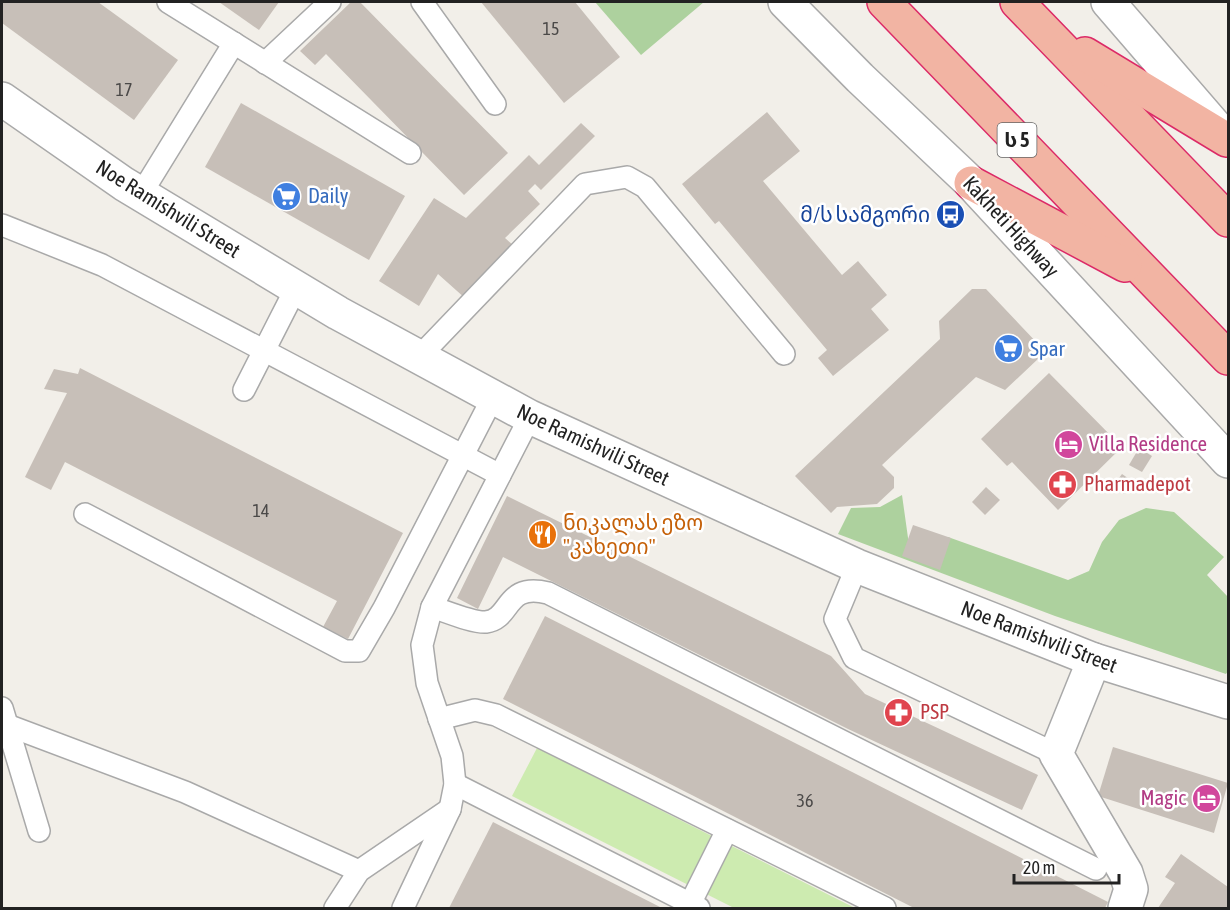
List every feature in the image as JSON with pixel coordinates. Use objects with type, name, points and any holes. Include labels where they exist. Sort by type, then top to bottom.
[{"type":"highway","name":"ს 5","points":[[884,2],[1228,358]]},
{"type":"highway","points":[[1017,2],[1228,220]]},
{"type":"highway","points":[[1045,30],[1228,141]]},
{"type":"highway","points":[[971,183],[1150,278]]},
{"type":"street","name":"Kakheti Highway","points":[[785,2],[860,78],[971,183],[1228,461]]},
{"type":"street","points":[[1108,2],[1228,141]]},
{"type":"street","name":"Noe Ramishvili Street","points":[[2,99],[141,194],[296,288],[530,417],[858,566],[1094,660],[1228,702]]},
{"type":"street","points":[[1094,660],[1056,754],[1126,873],[1131,889],[1125,909]]},
{"type":"lane","points":[[168,2],[410,153]]},
{"type":"lane","points":[[265,63],[330,2]]},
{"type":"lane","points":[[422,2],[495,104]]},
{"type":"lane","points":[[141,194],[234,43]]},
{"type":"lane","points":[[419,357],[585,184],[627,177],[645,188],[784,354]]},
{"type":"lane","points":[[2,225],[102,265],[500,475]]},
{"type":"lane","points":[[244,390],[296,288]]},
{"type":"lane","points":[[85,514],[345,651],[358,651],[379,618],[493,397]]},
{"type":"lane","points":[[403,909],[450,809],[454,783],[452,756],[427,683],[422,645],[432,607],[530,417]]},
{"type":"lane","points":[[858,566],[835,619],[854,658],[1056,754]]},
{"type":"lane","points":[[432,607],[484,622],[493,620],[517,594],[534,590],[548,593],[1096,869]]},
{"type":"lane","points":[[439,719],[475,710],[496,715],[885,909]]},
{"type":"lane","points":[[4,716],[39,831]]},
{"type":"lane","points":[[4,716],[185,792],[359,871]]},
{"type":"lane","points":[[454,783],[694,906],[727,830]]},
{"type":"lane","points":[[335,909],[359,871],[450,809]]},
{"type":"green space","points":[[595,2],[704,2],[641,55]]},
{"type":"green space","points":[[902,495],[910,552],[948,537],[1068,580],[1089,571],[1102,542],[1119,520],[1146,508],[1174,512],[1224,557],[1207,575],[1228,597],[1228,671],[1226,674],[1055,616],[838,534],[851,508],[880,507]]},
{"type":"green space","points":[[537,748],[855,908],[734,908],[512,796]]},
{"type":"building","points":[[2,2],[98,2],[178,60],[134,120],[2,23]]},
{"type":"building","points":[[219,2],[279,2],[259,30]]},
{"type":"building","points":[[351,2],[360,2],[508,153],[464,195],[326,54],[315,65],[300,51]]},
{"type":"building","points":[[481,2],[575,2],[620,57],[564,103]]},
{"type":"building","points":[[241,103],[405,196],[369,260],[205,167]]},
{"type":"building","points":[[767,112],[800,151],[763,181],[842,275],[858,261],[887,295],[871,309],[889,330],[833,376],[818,358],[827,350],[719,221],[715,224],[682,184]]},
{"type":"building","points":[[581,123],[595,136],[541,190],[535,184],[528,191],[540,204],[505,238],[513,245],[466,299],[438,274],[419,306],[379,281],[434,198],[466,218],[529,155],[539,165]]},
{"type":"building","points":[[972,289],[986,289],[1040,346],[1039,358],[1005,390],[976,377],[882,465],[894,477],[894,488],[877,504],[837,507],[831,513],[795,476],[940,339],[939,321]]},
{"type":"building","points":[[80,368],[403,533],[348,639],[323,627],[337,601],[65,462],[51,490],[25,477],[67,393],[44,389],[54,369],[78,374]]},
{"type":"building","points":[[1049,373],[1122,447],[1058,510],[1012,462],[1007,466],[981,439]]},
{"type":"building","points":[[1139,448],[1152,456],[1142,472],[1129,465]]},
{"type":"building","points":[[1122,474],[1132,481],[1124,494],[1113,486]]},
{"type":"building","points":[[986,487],[1000,500],[985,515],[972,502]]},
{"type":"building","points":[[507,496],[831,656],[865,694],[1038,775],[1022,810],[848,729],[503,557],[478,609],[457,598]]},
{"type":"building","points":[[913,525],[951,538],[940,570],[902,556]]},
{"type":"building","points":[[545,616],[1108,902],[1105,908],[914,908],[503,699]]},
{"type":"building","points":[[1113,747],[1228,783],[1214,833],[1098,796]]},
{"type":"building","points":[[493,822],[662,908],[449,908]]},
{"type":"building","points":[[1181,854],[1228,887],[1228,908],[1158,908],[1175,883],[1165,877]]},
{"type":"place","name":"Daily","points":[[287,196]]},
{"type":"place","name":"მ/ს სამგორი","points":[[951,215]]},
{"type":"place","name":"Spar","points":[[1009,349]]},
{"type":"place","name":"Villa Residence","points":[[1068,444]]},
{"type":"place","name":"Pharmadepot","points":[[1063,484]]},
{"type":"place","name":"ნიკალას ეზო \"კახეთი\"","points":[[542,535]]},
{"type":"place","name":"PSP","points":[[899,712]]},
{"type":"place","name":"Magic","points":[[1207,798]]}]
